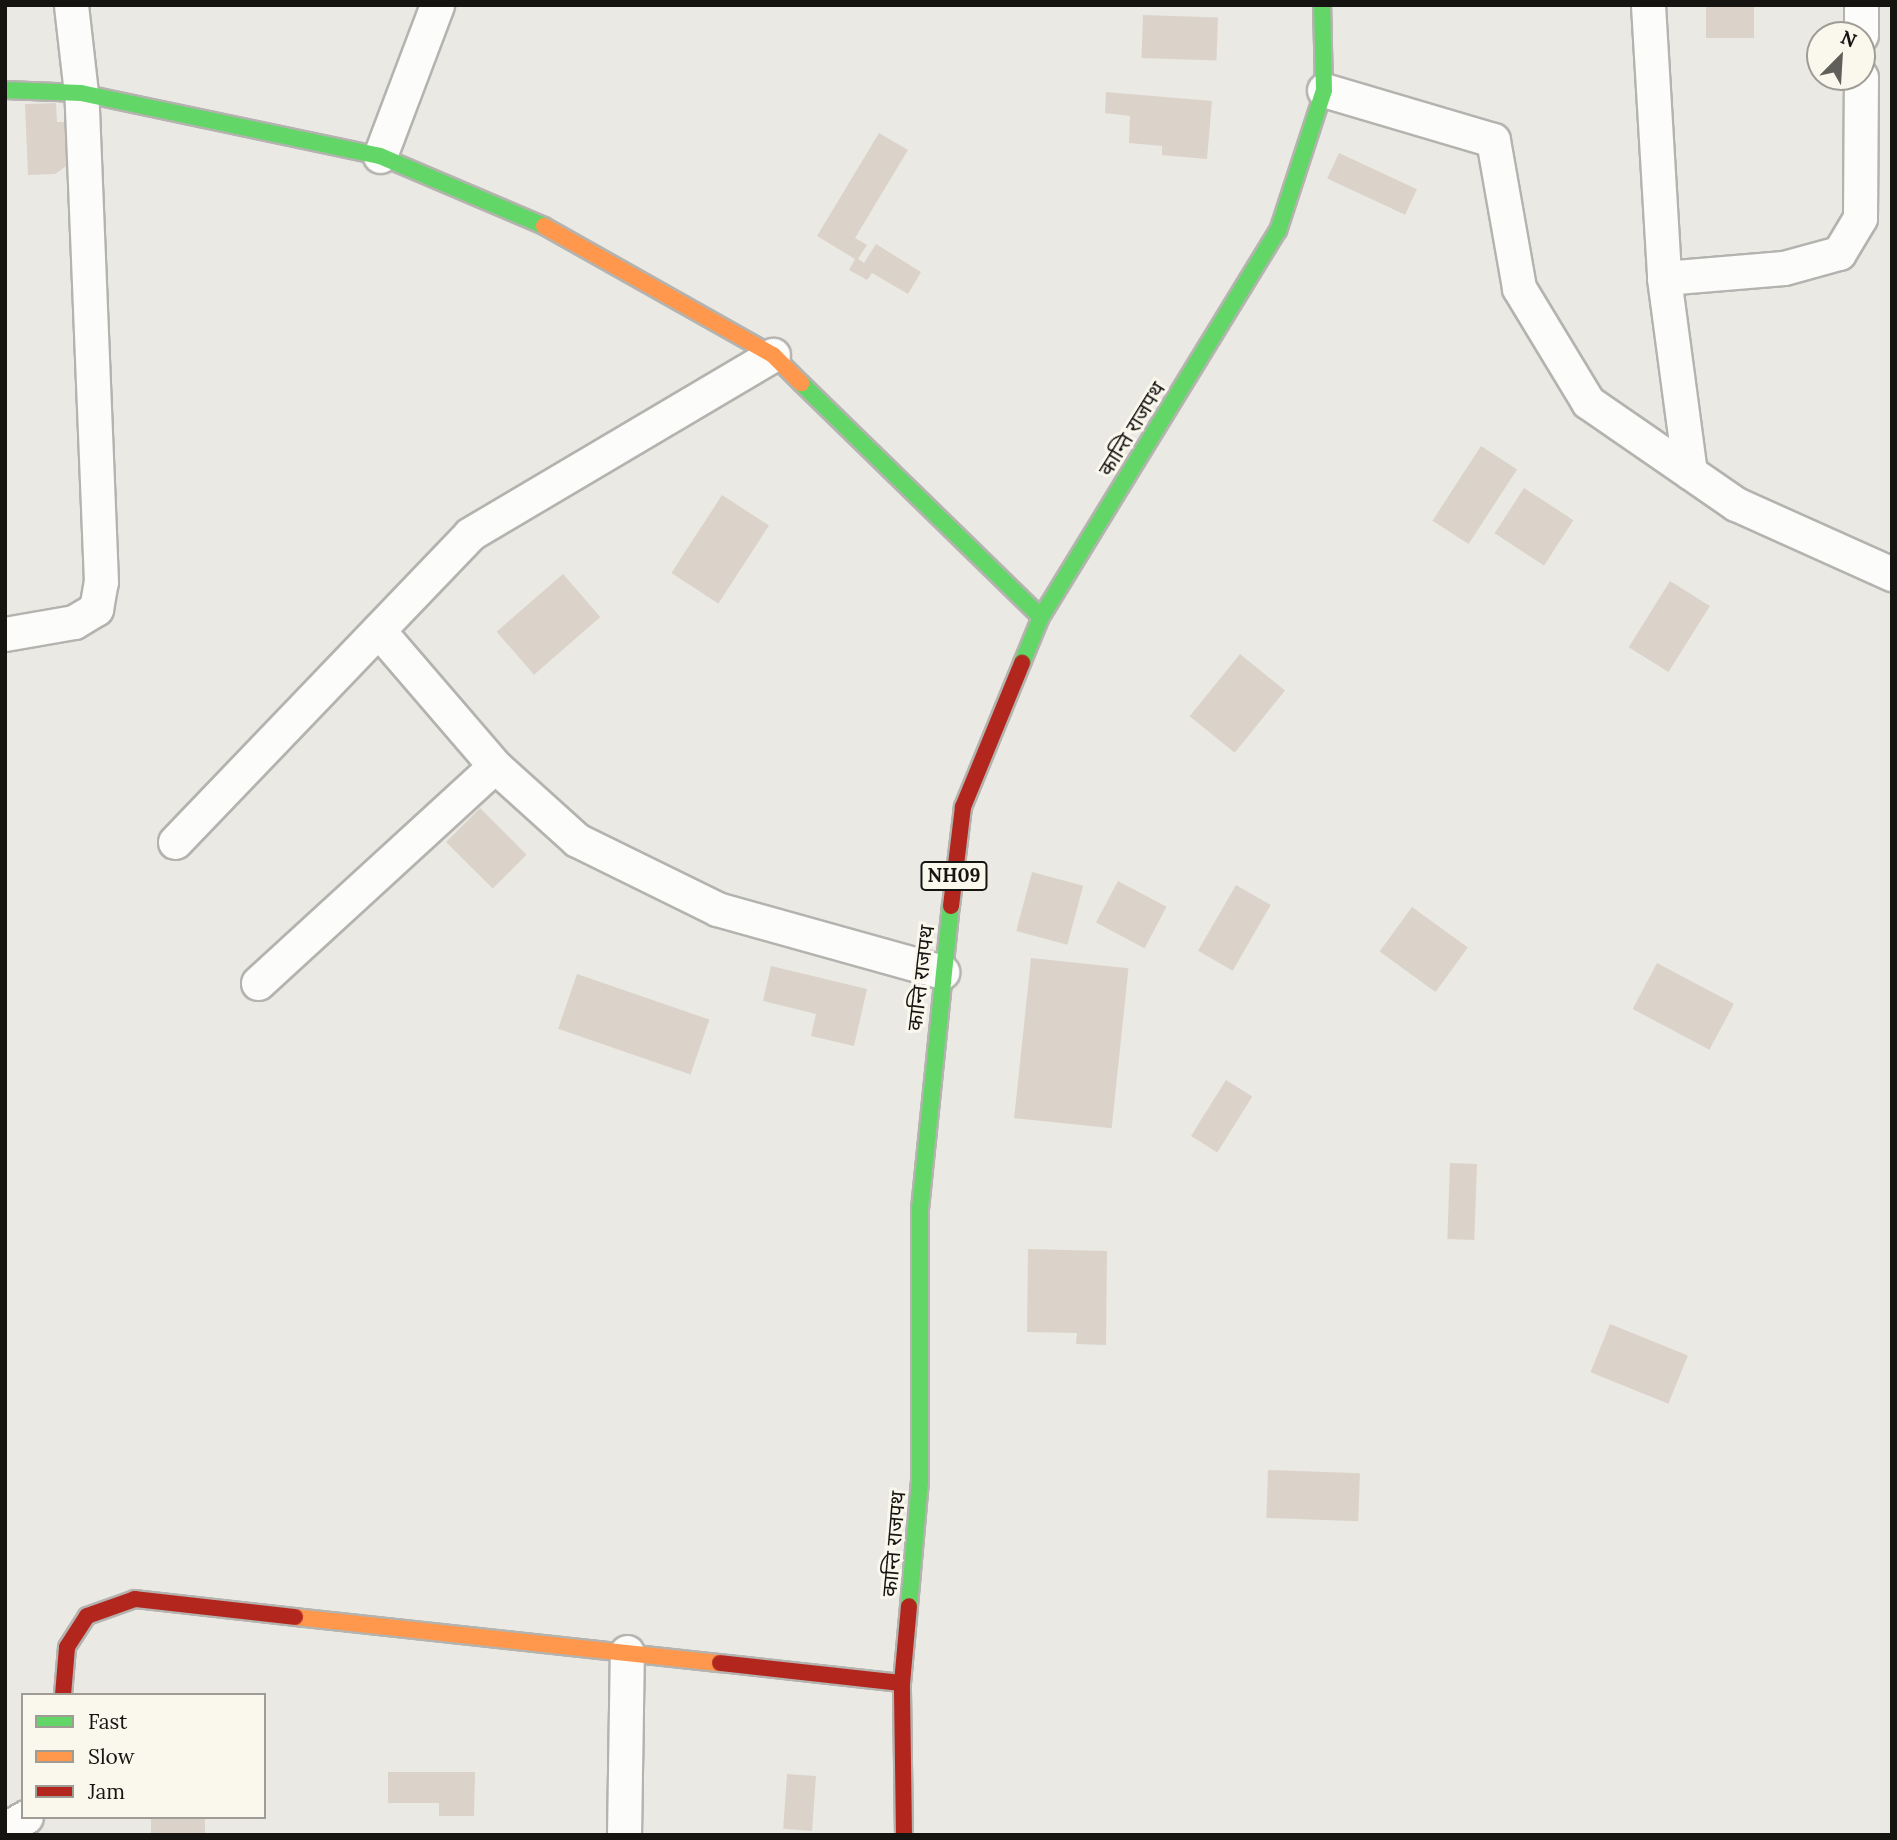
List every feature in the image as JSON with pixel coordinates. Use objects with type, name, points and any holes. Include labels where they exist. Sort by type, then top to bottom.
[{"type":"street","points":[[5,634],[74,622],[96,609],[101,582],[81,93],[71,5]]},
{"type":"street","points":[[380,156],[437,5]]},
{"type":"street","name":"कान्ति राजपथ","points":[[904,1835],[902,1683],[920,1481],[920,1209],[942,972],[963,807],[1041,617],[1278,231],[1324,90],[1322,5]]},
{"type":"street","points":[[1648,5],[1664,278],[1690,472]]},
{"type":"street","points":[[5,90],[81,93],[380,156],[531,219],[773,355],[1041,617]]},
{"type":"street","points":[[1324,90],[1493,140],[1519,288],[1588,402],[1736,504],[1892,574]]},
{"type":"street","points":[[1664,278],[1784,268],[1839,253],[1860,218],[1861,91]]},
{"type":"street","points":[[175,842],[470,534],[773,355]]},
{"type":"street","points":[[378,631],[495,766],[577,840],[717,909],[942,972]]},
{"type":"street","points":[[258,984],[495,766]]},
{"type":"street","points":[[63,1693],[67,1647],[87,1616],[135,1599],[902,1683]]},
{"type":"street","points":[[624,1835],[627,1652]]},
{"type":"street","points":[[5,1829],[22,1819]]},
{"type":"building","points":[[1706,5],[1754,5],[1754,38],[1706,38]]},
{"type":"building","points":[[1143,15],[1218,18],[1216,61],[1141,58]]},
{"type":"building","points":[[1106,92],[1212,101],[1207,159],[1162,155],[1162,146],[1129,143],[1130,116],[1105,113]]},
{"type":"building","points":[[56,103],[57,122],[73,122],[75,160],[55,174],[28,175],[25,104]]},
{"type":"building","points":[[879,133],[908,150],[855,238],[867,245],[858,259],[864,263],[876,244],[921,272],[908,294],[872,273],[867,280],[849,270],[855,259],[817,236]]},
{"type":"building","points":[[1339,153],[1417,189],[1405,215],[1327,178]]},
{"type":"building","points":[[1481,446],[1517,469],[1469,544],[1433,521]]},
{"type":"building","points":[[1524,488],[1573,520],[1544,565],[1495,533]]},
{"type":"building","points":[[722,495],[769,525],[718,603],[671,573]]},
{"type":"building","points":[[563,574],[600,617],[534,675],[497,632]]},
{"type":"building","points":[[1670,581],[1710,606],[1669,672],[1629,647]]},
{"type":"building","points":[[1240,654],[1285,691],[1235,753],[1190,716]]},
{"type":"building","points":[[480,808],[527,855],[493,889],[446,842]]},
{"type":"building","points":[[1032,872],[1083,886],[1067,945],[1016,931]]},
{"type":"building","points":[[1118,881],[1167,907],[1144,948],[1096,922]]},
{"type":"building","points":[[1236,885],[1271,905],[1233,971],[1198,951]]},
{"type":"building","points":[[1412,907],[1468,948],[1435,992],[1380,951]]},
{"type":"building","points":[[1031,958],[1128,968],[1112,1128],[1014,1118]]},
{"type":"building","points":[[1657,963],[1734,1004],[1709,1050],[1633,1009]]},
{"type":"building","points":[[771,966],[867,989],[854,1046],[811,1036],[816,1014],[763,1001]]},
{"type":"building","points":[[577,974],[709,1020],[690,1074],[558,1029]]},
{"type":"building","points":[[1226,1080],[1252,1096],[1217,1152],[1191,1136]]},
{"type":"building","points":[[1450,1163],[1477,1164],[1474,1240],[1447,1239]]},
{"type":"building","points":[[1028,1249],[1107,1251],[1106,1345],[1076,1344],[1077,1333],[1027,1332]]},
{"type":"building","points":[[1610,1324],[1688,1355],[1668,1404],[1591,1372]]},
{"type":"building","points":[[1268,1470],[1360,1473],[1358,1521],[1266,1518]]},
{"type":"building","points":[[388,1772],[475,1772],[474,1816],[439,1816],[439,1803],[388,1803]]},
{"type":"building","points":[[787,1774],[816,1776],[812,1831],[783,1829]]},
{"type":"building","points":[[151,1819],[205,1819],[205,1835],[151,1835]]},
{"type":"traffic: fast","points":[[1022,663],[1041,617],[1278,231],[1324,90],[1322,5]]},
{"type":"traffic: fast","points":[[5,90],[81,93],[380,156],[544,226]]},
{"type":"traffic: fast","points":[[801,383],[1041,617]]},
{"type":"traffic: fast","points":[[909,1606],[920,1481],[920,1209],[951,906]]},
{"type":"traffic: slow","points":[[544,226],[773,355],[801,383]]},
{"type":"traffic: slow","points":[[295,1617],[720,1663]]},
{"type":"traffic: jam","points":[[951,906],[963,807],[1022,663]]},
{"type":"traffic: jam","points":[[63,1693],[67,1647],[87,1616],[135,1599],[295,1617]]},
{"type":"traffic: jam","points":[[904,1835],[902,1683],[909,1606]]},
{"type":"traffic: jam","points":[[720,1663],[902,1683]]}]
